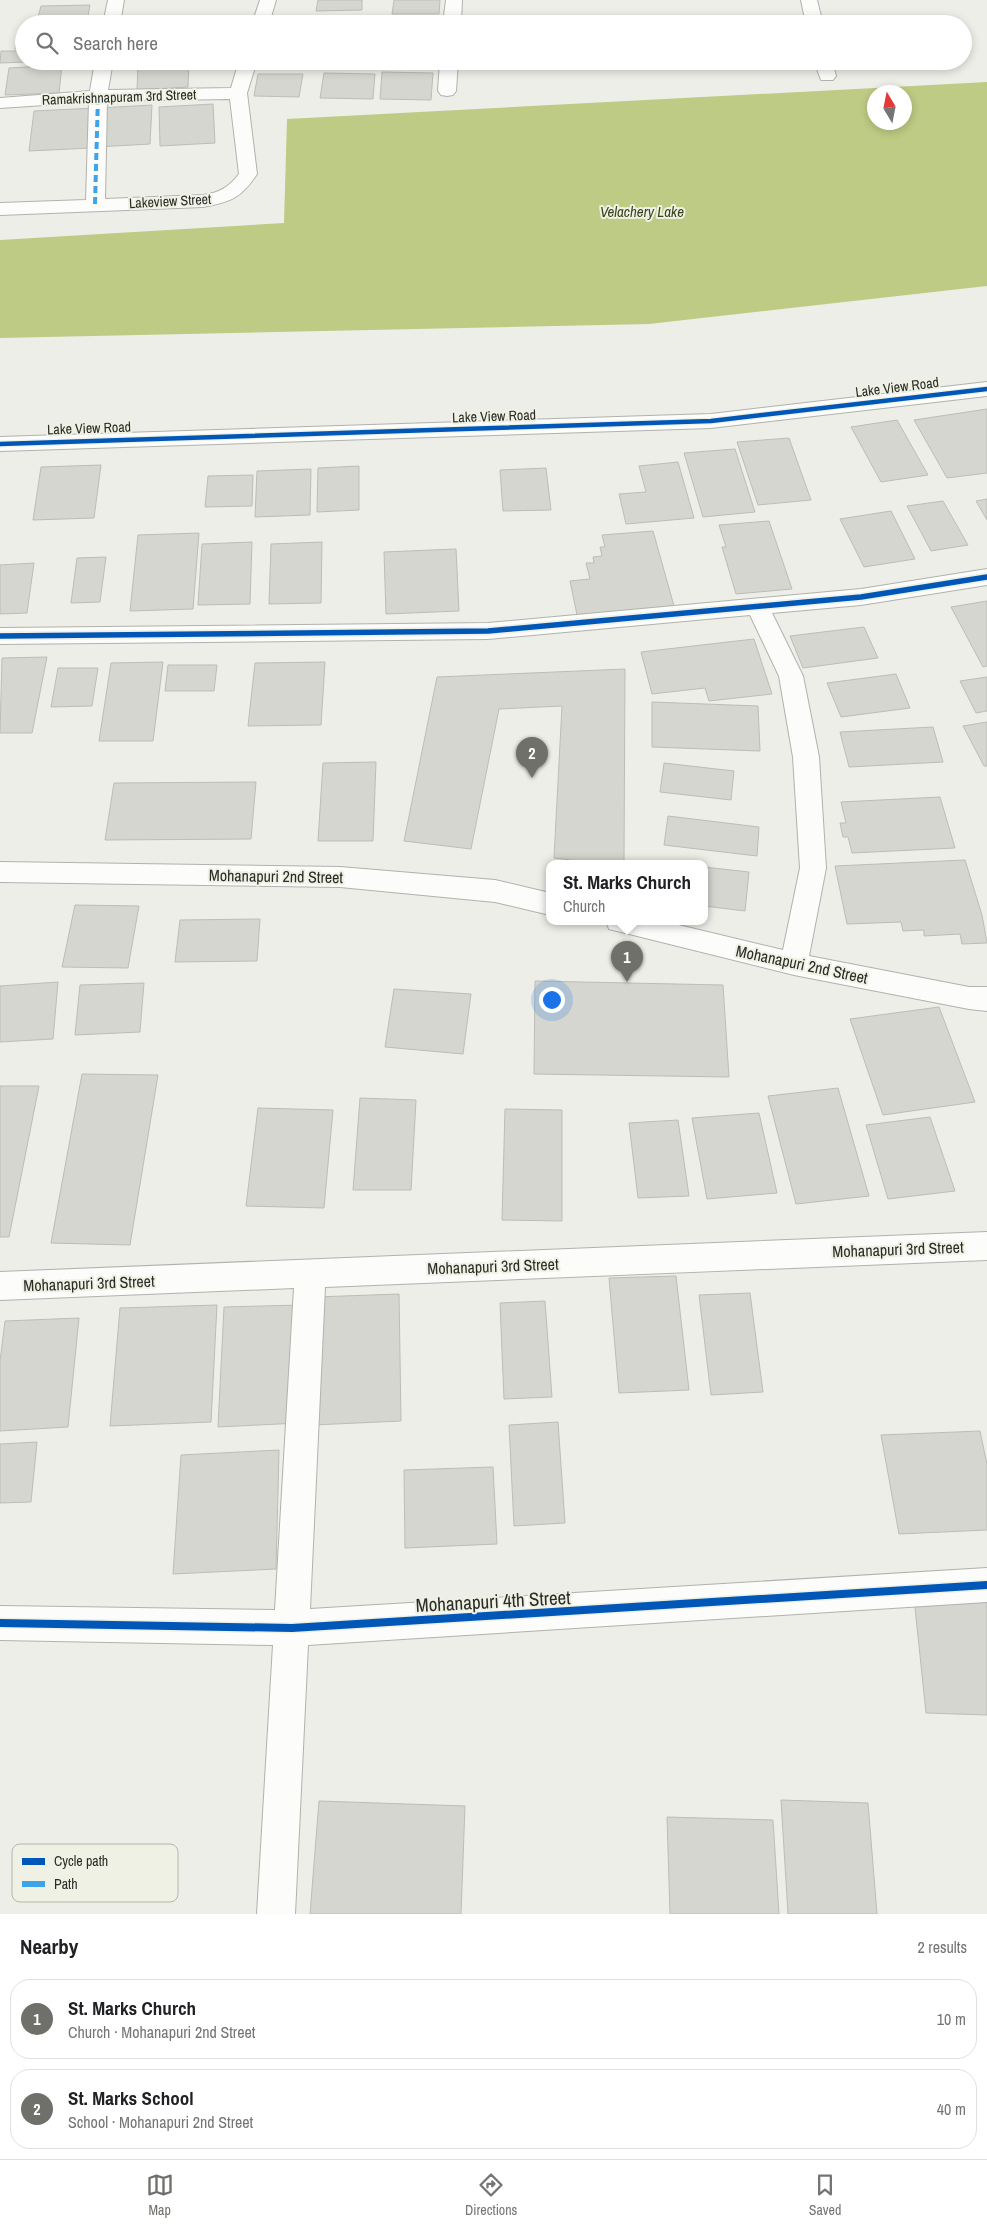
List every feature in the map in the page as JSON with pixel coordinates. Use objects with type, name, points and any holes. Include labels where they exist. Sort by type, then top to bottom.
[{"type":"street","points":[[113,15],[116,0]]},
{"type":"street","points":[[263,15],[268,0]]},
{"type":"street","points":[[453,15],[454,0]]},
{"type":"street","points":[[809,0],[813,15]]},
{"type":"street","points":[[95,204],[98,96],[102,70]]},
{"type":"street","points":[[238,93],[245,70]]},
{"type":"street","points":[[447,91],[448,70]]},
{"type":"street","name":"Ramakrishnapuram 3rd Street","points":[[0,103],[98,96],[238,93]]},
{"type":"street","name":"Lakeview Street","points":[[0,209],[203,201],[224,198],[237,190],[248,174],[238,93]]},
{"type":"street","name":"Lake View Road","points":[[0,444],[712,421],[987,389]]},
{"type":"street","points":[[0,636],[488,631],[861,597],[987,578]]},
{"type":"street","points":[[756,606],[791,676],[806,757],[813,868],[794,964]]},
{"type":"street","name":"Mohanapuri 2nd Street","points":[[0,872],[340,877],[495,891],[546,903]]},
{"type":"street","name":"Mohanapuri 2nd Street","points":[[634,925],[794,964],[969,998],[987,999]]},
{"type":"street","name":"Mohanapuri 3rd Street","points":[[0,1286],[987,1246]]},
{"type":"street","points":[[276,1914],[310,1273]]},
{"type":"street","name":"Mohanapuri 4th Street","points":[[0,1623],[292,1628],[987,1585]]},
{"type":"water","name":"Velachery Lake","points":[[987,82],[987,286],[649,324],[0,338],[0,240],[284,223],[287,119],[867,88],[867,130],[912,130],[912,86]]},
{"type":"building","points":[[318,0],[362,0],[362,10],[316,11]]},
{"type":"building","points":[[394,0],[440,0],[439,14],[392,14]]},
{"type":"building","points":[[90,5],[88,15],[39,15],[41,6]]},
{"type":"building","points":[[1,51],[15,51],[15,62],[0,63]]},
{"type":"building","points":[[9,68],[15,68],[15,70],[61,70],[59,93],[5,95]]},
{"type":"building","points":[[138,70],[189,70],[188,87],[137,90]]},
{"type":"building","points":[[382,72],[433,73],[431,100],[380,99]]},
{"type":"building","points":[[324,73],[375,74],[373,99],[320,98]]},
{"type":"building","points":[[258,74],[303,74],[299,97],[254,96]]},
{"type":"building","points":[[213,104],[215,143],[160,146],[159,107]]},
{"type":"building","points":[[152,105],[150,144],[96,147],[99,108]]},
{"type":"building","points":[[95,108],[91,148],[29,151],[34,111]]},
{"type":"building","points":[[987,409],[987,473],[947,478],[914,420]]},
{"type":"building","points":[[897,420],[928,475],[881,482],[851,427]]},
{"type":"building","points":[[789,438],[811,500],[758,505],[737,442]]},
{"type":"building","points":[[735,449],[755,512],[703,517],[684,453]]},
{"type":"building","points":[[678,462],[694,518],[626,524],[619,494],[646,492],[639,466]]},
{"type":"building","points":[[101,465],[94,518],[33,520],[41,467]]},
{"type":"building","points":[[359,466],[359,510],[317,512],[318,468]]},
{"type":"building","points":[[546,468],[551,510],[503,511],[500,470]]},
{"type":"building","points":[[311,469],[310,515],[255,517],[257,471]]},
{"type":"building","points":[[253,475],[252,506],[205,507],[208,476]]},
{"type":"building","points":[[987,499],[987,520],[976,501]]},
{"type":"building","points":[[943,501],[968,545],[931,551],[907,506]]},
{"type":"building","points":[[891,511],[915,559],[864,567],[840,519]]},
{"type":"building","points":[[769,521],[792,589],[736,594],[722,547],[726,547],[719,525]]},
{"type":"building","points":[[653,531],[674,606],[577,615],[570,581],[590,579],[586,563],[594,563],[593,557],[602,556],[600,547],[605,547],[602,535]]},
{"type":"building","points":[[199,533],[193,609],[130,611],[138,535]]},
{"type":"building","points":[[252,542],[250,604],[198,605],[202,544]]},
{"type":"building","points":[[322,542],[321,603],[269,604],[271,544]]},
{"type":"building","points":[[456,549],[459,611],[386,614],[384,552]]},
{"type":"building","points":[[106,557],[100,602],[71,603],[77,558]]},
{"type":"building","points":[[34,563],[27,613],[0,614],[0,565]]},
{"type":"building","points":[[987,601],[987,666],[983,667],[951,607]]},
{"type":"building","points":[[864,627],[878,658],[803,668],[790,636]]},
{"type":"building","points":[[754,639],[772,694],[709,701],[705,688],[652,694],[641,652]]},
{"type":"building","points":[[47,657],[32,733],[0,733],[2,658]]},
{"type":"building","points":[[163,662],[153,741],[99,741],[111,663]]},
{"type":"building","points":[[325,662],[321,725],[248,726],[255,663]]},
{"type":"building","points":[[168,665],[217,665],[214,691],[165,691]]},
{"type":"building","points":[[58,668],[98,668],[92,706],[51,707]]},
{"type":"building","points":[[625,669],[624,860],[570,860],[554,858],[562,706],[499,709],[471,849],[404,841],[437,677]]},
{"type":"building","points":[[896,674],[910,708],[841,717],[827,683]]},
{"type":"building","points":[[987,677],[987,711],[976,713],[960,681]]},
{"type":"building","points":[[652,702],[758,706],[760,751],[652,747]]},
{"type":"building","points":[[987,722],[987,766],[984,766],[963,726]]},
{"type":"building","points":[[933,727],[943,762],[849,767],[840,732]]},
{"type":"building","points":[[376,762],[373,841],[318,841],[323,763]]},
{"type":"building","points":[[664,763],[734,771],[731,800],[660,792]]},
{"type":"building","points":[[256,782],[251,839],[105,840],[114,783]]},
{"type":"building","points":[[940,797],[955,848],[852,853],[848,837],[843,837],[840,823],[846,823],[841,802]]},
{"type":"building","points":[[668,816],[759,827],[757,856],[664,845]]},
{"type":"building","points":[[965,860],[982,915],[987,943],[962,944],[960,934],[924,936],[924,930],[903,931],[901,922],[847,924],[835,866]]},
{"type":"building","points":[[708,867],[749,872],[745,911],[708,906]]},
{"type":"building","points":[[75,905],[139,906],[128,968],[62,967]]},
{"type":"building","points":[[260,919],[257,961],[175,962],[180,920]]},
{"type":"building","points":[[535,981],[723,985],[729,1077],[534,1074]]},
{"type":"building","points":[[58,982],[53,1039],[0,1042],[0,986]]},
{"type":"building","points":[[144,983],[140,1032],[75,1035],[80,985]]},
{"type":"building","points":[[394,989],[471,994],[463,1054],[385,1047]]},
{"type":"building","points":[[939,1007],[975,1102],[883,1115],[850,1019]]},
{"type":"building","points":[[82,1074],[158,1075],[130,1245],[51,1243]]},
{"type":"building","points":[[0,1086],[39,1086],[9,1237],[0,1237]]},
{"type":"building","points":[[838,1088],[869,1196],[796,1204],[768,1096]]},
{"type":"building","points":[[360,1098],[416,1100],[411,1190],[353,1190]]},
{"type":"building","points":[[258,1108],[333,1110],[324,1208],[246,1206]]},
{"type":"building","points":[[505,1109],[562,1110],[562,1221],[502,1220]]},
{"type":"building","points":[[759,1113],[777,1193],[707,1199],[692,1118]]},
{"type":"building","points":[[930,1117],[955,1191],[888,1199],[866,1125]]},
{"type":"building","points":[[678,1120],[689,1196],[638,1198],[629,1123]]},
{"type":"building","points":[[676,1276],[689,1390],[619,1393],[609,1278]]},
{"type":"building","points":[[750,1293],[763,1392],[711,1395],[699,1295]]},
{"type":"building","points":[[399,1294],[401,1421],[313,1425],[315,1297]]},
{"type":"building","points":[[545,1301],[552,1397],[504,1399],[500,1303]]},
{"type":"building","points":[[217,1305],[211,1422],[110,1426],[120,1308]]},
{"type":"building","points":[[301,1305],[299,1423],[218,1427],[224,1307]]},
{"type":"building","points":[[79,1318],[68,1427],[0,1431],[0,1361],[5,1321]]},
{"type":"building","points":[[558,1422],[565,1523],[514,1526],[509,1425]]},
{"type":"building","points":[[980,1431],[987,1464],[987,1530],[899,1534],[881,1435]]},
{"type":"building","points":[[37,1442],[31,1502],[0,1503],[0,1444]]},
{"type":"building","points":[[279,1450],[276,1569],[173,1574],[181,1455]]},
{"type":"building","points":[[493,1467],[497,1544],[405,1548],[404,1470]]},
{"type":"building","points":[[914,1598],[987,1600],[987,1715],[926,1713]]},
{"type":"building","points":[[781,1800],[868,1803],[877,1914],[788,1914]]},
{"type":"building","points":[[319,1801],[465,1806],[461,1914],[310,1914]]},
{"type":"building","points":[[667,1817],[773,1820],[779,1914],[670,1914]]},
{"type":"marked path","points":[[95,204],[98,96]]},
{"type":"cycle path","points":[[0,444],[711,421],[987,389]]},
{"type":"cycle path","points":[[0,636],[488,631],[861,597],[987,577]]},
{"type":"cycle path","points":[[0,1623],[292,1628],[987,1585]]},
{"type":"place","name":"St. Marks School","points":[[532,778]]},
{"type":"place","name":"St. Marks Church","points":[[627,982]]}]
